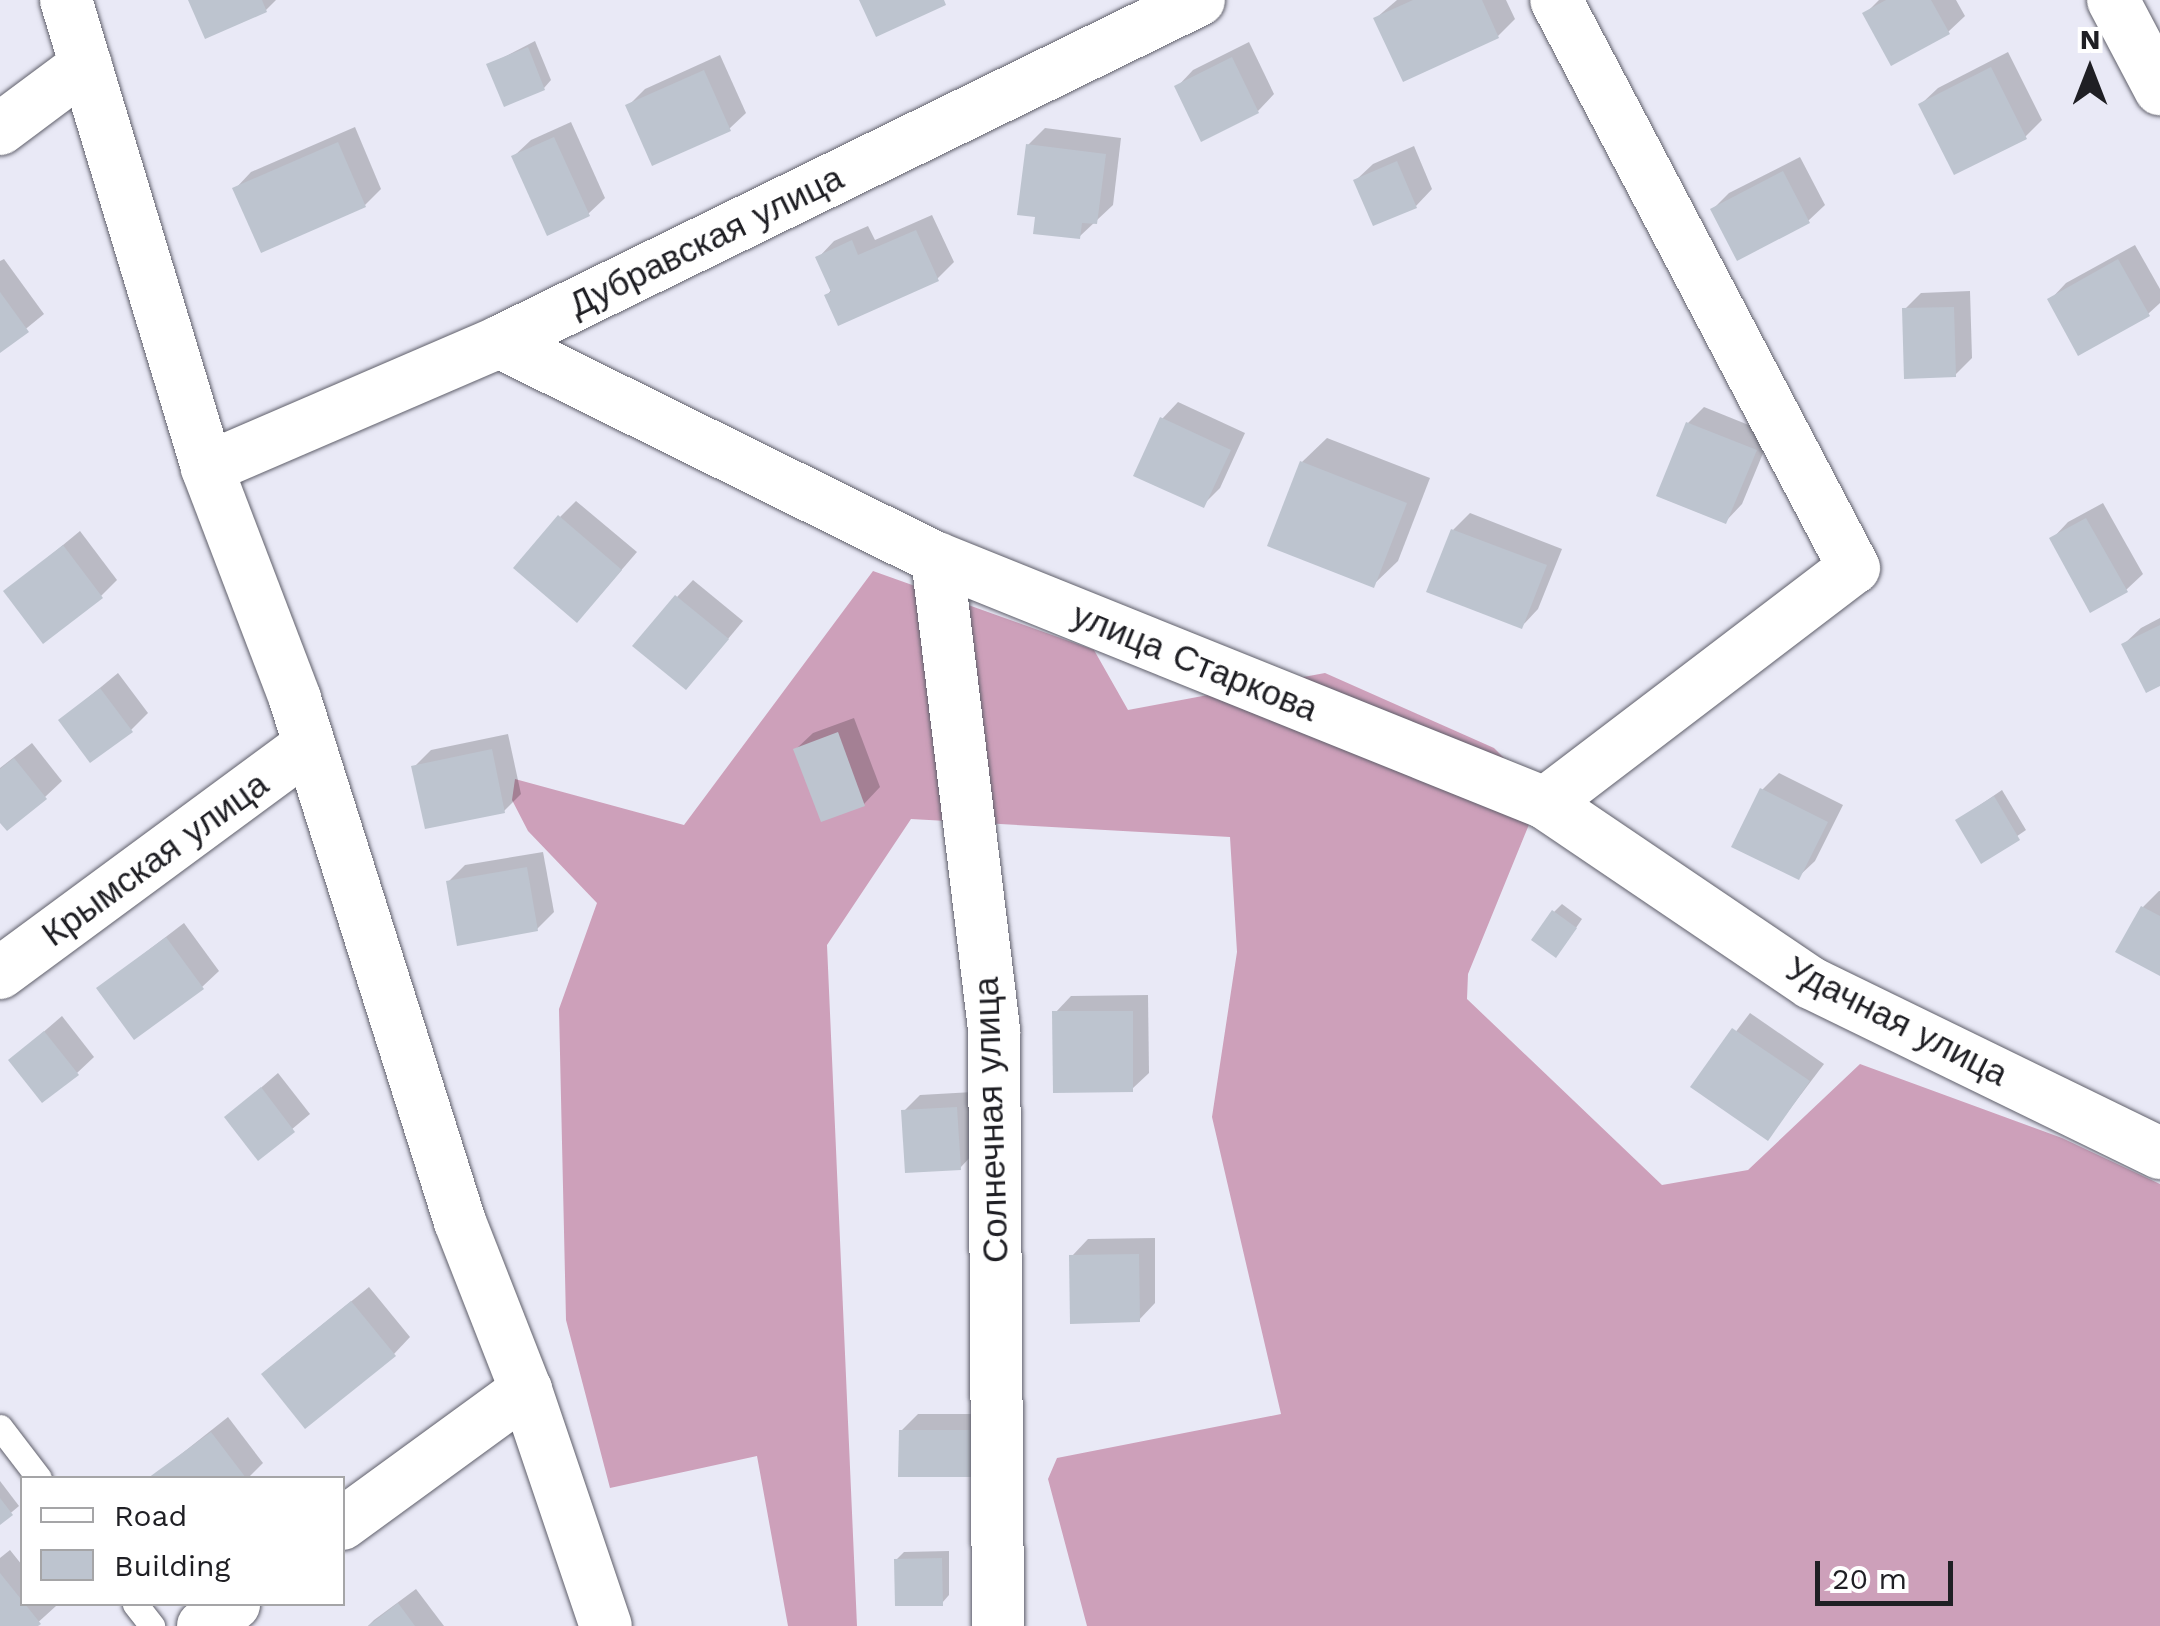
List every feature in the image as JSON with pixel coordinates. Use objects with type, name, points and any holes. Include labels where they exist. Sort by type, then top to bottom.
[{"type":"street","points":[[66,0],[207,468],[310,745],[460,1222],[526,1390],[606,1626]]},
{"type":"street","name":"Дубравская улица","points":[[207,468],[499,342],[1199,0]]},
{"type":"street","points":[[1546,803],[1854,568],[1556,0]]},
{"type":"street","points":[[2113,0],[2160,89]]},
{"type":"street","points":[[0,129],[86,65]]},
{"type":"street","name":"улица Старкова","points":[[499,342],[937,558],[1546,803]]},
{"type":"street","name":"Солнечная улица","points":[[937,558],[994,1031],[998,1626]]},
{"type":"street","name":"Крымская улица","points":[[0,973],[310,745]]},
{"type":"street","name":"Удачная улица","points":[[1546,803],[1811,983],[2160,1153]]},
{"type":"street","points":[[345,1522],[526,1390]]},
{"type":"street","points":[[203,1626],[231,1606]]},
{"type":"lane","points":[[0,1427],[38,1476]]},
{"type":"lane","points":[[137,1606],[152,1626]]},
{"type":"shaded area","points":[[873,571],[1094,650],[1128,710],[1325,673],[1494,748],[1541,795],[1468,974],[1467,999],[1662,1185],[1748,1170],[1860,1064],[2062,1138],[2160,1184],[2160,1626],[1087,1626],[1048,1479],[1057,1458],[1281,1414],[1212,1117],[1237,952],[1230,837],[911,819],[827,945],[857,1626],[788,1626],[757,1456],[610,1488],[566,1320],[559,1009],[597,903],[528,831],[512,800],[515,779],[684,825]]},
{"type":"building","points":[[188,0],[262,0],[267,12],[205,39]]},
{"type":"building","points":[[859,0],[944,0],[946,5],[876,37]]},
{"type":"building","points":[[1413,0],[1482,0],[1499,38],[1403,82],[1373,18]]},
{"type":"building","points":[[1886,0],[1931,0],[1950,34],[1891,66],[1862,13]]},
{"type":"building","points":[[528,47],[545,90],[504,107],[486,64]]},
{"type":"building","points":[[1232,57],[1259,113],[1201,142],[1174,86]]},
{"type":"building","points":[[1991,67],[2027,139],[1954,175],[1918,104]]},
{"type":"building","points":[[704,70],[731,131],[652,166],[625,105]]},
{"type":"building","points":[[554,137],[590,216],[547,236],[511,156]]},
{"type":"building","points":[[338,142],[366,207],[261,253],[232,188]]},
{"type":"building","points":[[1026,144],[1106,154],[1097,224],[1082,223],[1080,239],[1033,234],[1035,217],[1017,215]]},
{"type":"building","points":[[1397,161],[1417,208],[1373,226],[1353,180]]},
{"type":"building","points":[[1783,171],[1810,223],[1737,261],[1710,209]]},
{"type":"building","points":[[916,230],[939,281],[838,326],[824,295],[831,292],[815,257],[852,240],[858,255]]},
{"type":"building","points":[[2118,259],[2150,316],[2078,356],[2047,299]]},
{"type":"building","points":[[0,292],[29,332],[0,353]]},
{"type":"building","points":[[1954,307],[1956,377],[1904,379],[1902,308]]},
{"type":"building","points":[[1160,417],[1231,450],[1204,508],[1133,476]]},
{"type":"building","points":[[1686,422],[1757,450],[1726,524],[1656,496]]},
{"type":"building","points":[[1300,461],[1407,503],[1374,588],[1267,546]]},
{"type":"building","points":[[558,515],[622,570],[577,623],[513,568]]},
{"type":"building","points":[[2086,518],[2128,592],[2090,613],[2049,538]]},
{"type":"building","points":[[1451,529],[1547,565],[1522,629],[1426,592]]},
{"type":"building","points":[[63,545],[103,598],[43,644],[3,591]]},
{"type":"building","points":[[675,595],[729,639],[686,690],[632,646]]},
{"type":"building","points":[[2160,625],[2160,686],[2146,693],[2121,644]]},
{"type":"building","points":[[100,688],[133,732],[90,763],[58,720]]},
{"type":"building","points":[[838,732],[865,806],[821,822],[793,749]]},
{"type":"building","points":[[492,749],[505,813],[425,829],[411,766]]},
{"type":"building","points":[[14,758],[47,799],[7,831],[0,823],[0,769]]},
{"type":"building","points":[[1760,788],[1828,822],[1799,880],[1731,847]]},
{"type":"building","points":[[1994,796],[2020,840],[1981,864],[1955,820]]},
{"type":"building","points":[[527,867],[538,931],[457,946],[446,881]]},
{"type":"building","points":[[2141,906],[2160,916],[2160,976],[2115,952]]},
{"type":"building","points":[[1552,910],[1577,928],[1556,958],[1531,940]]},
{"type":"building","points":[[166,937],[204,989],[134,1040],[96,988]]},
{"type":"building","points":[[1052,1011],[1133,1011],[1133,1092],[1053,1093]]},
{"type":"building","points":[[1732,1028],[1810,1081],[1768,1141],[1690,1087]]},
{"type":"building","points":[[44,1031],[79,1075],[42,1103],[8,1060]]},
{"type":"building","points":[[261,1087],[295,1132],[258,1161],[224,1117]]},
{"type":"building","points":[[957,1107],[961,1170],[905,1173],[901,1110]]},
{"type":"building","points":[[1139,1254],[1140,1322],[1070,1324],[1069,1255]]},
{"type":"building","points":[[351,1301],[396,1356],[305,1429],[261,1374]]},
{"type":"building","points":[[899,1430],[990,1430],[990,1477],[898,1477]]},
{"type":"building","points":[[211,1432],[244,1476],[151,1476]]},
{"type":"building","points":[[0,1498],[13,1515],[0,1525]]},
{"type":"building","points":[[942,1558],[943,1606],[895,1606],[894,1559]]},
{"type":"building","points":[[0,1573],[20,1598],[20,1606],[27,1606],[41,1624],[0,1626]]},
{"type":"building","points":[[398,1603],[415,1626],[368,1626]]}]
